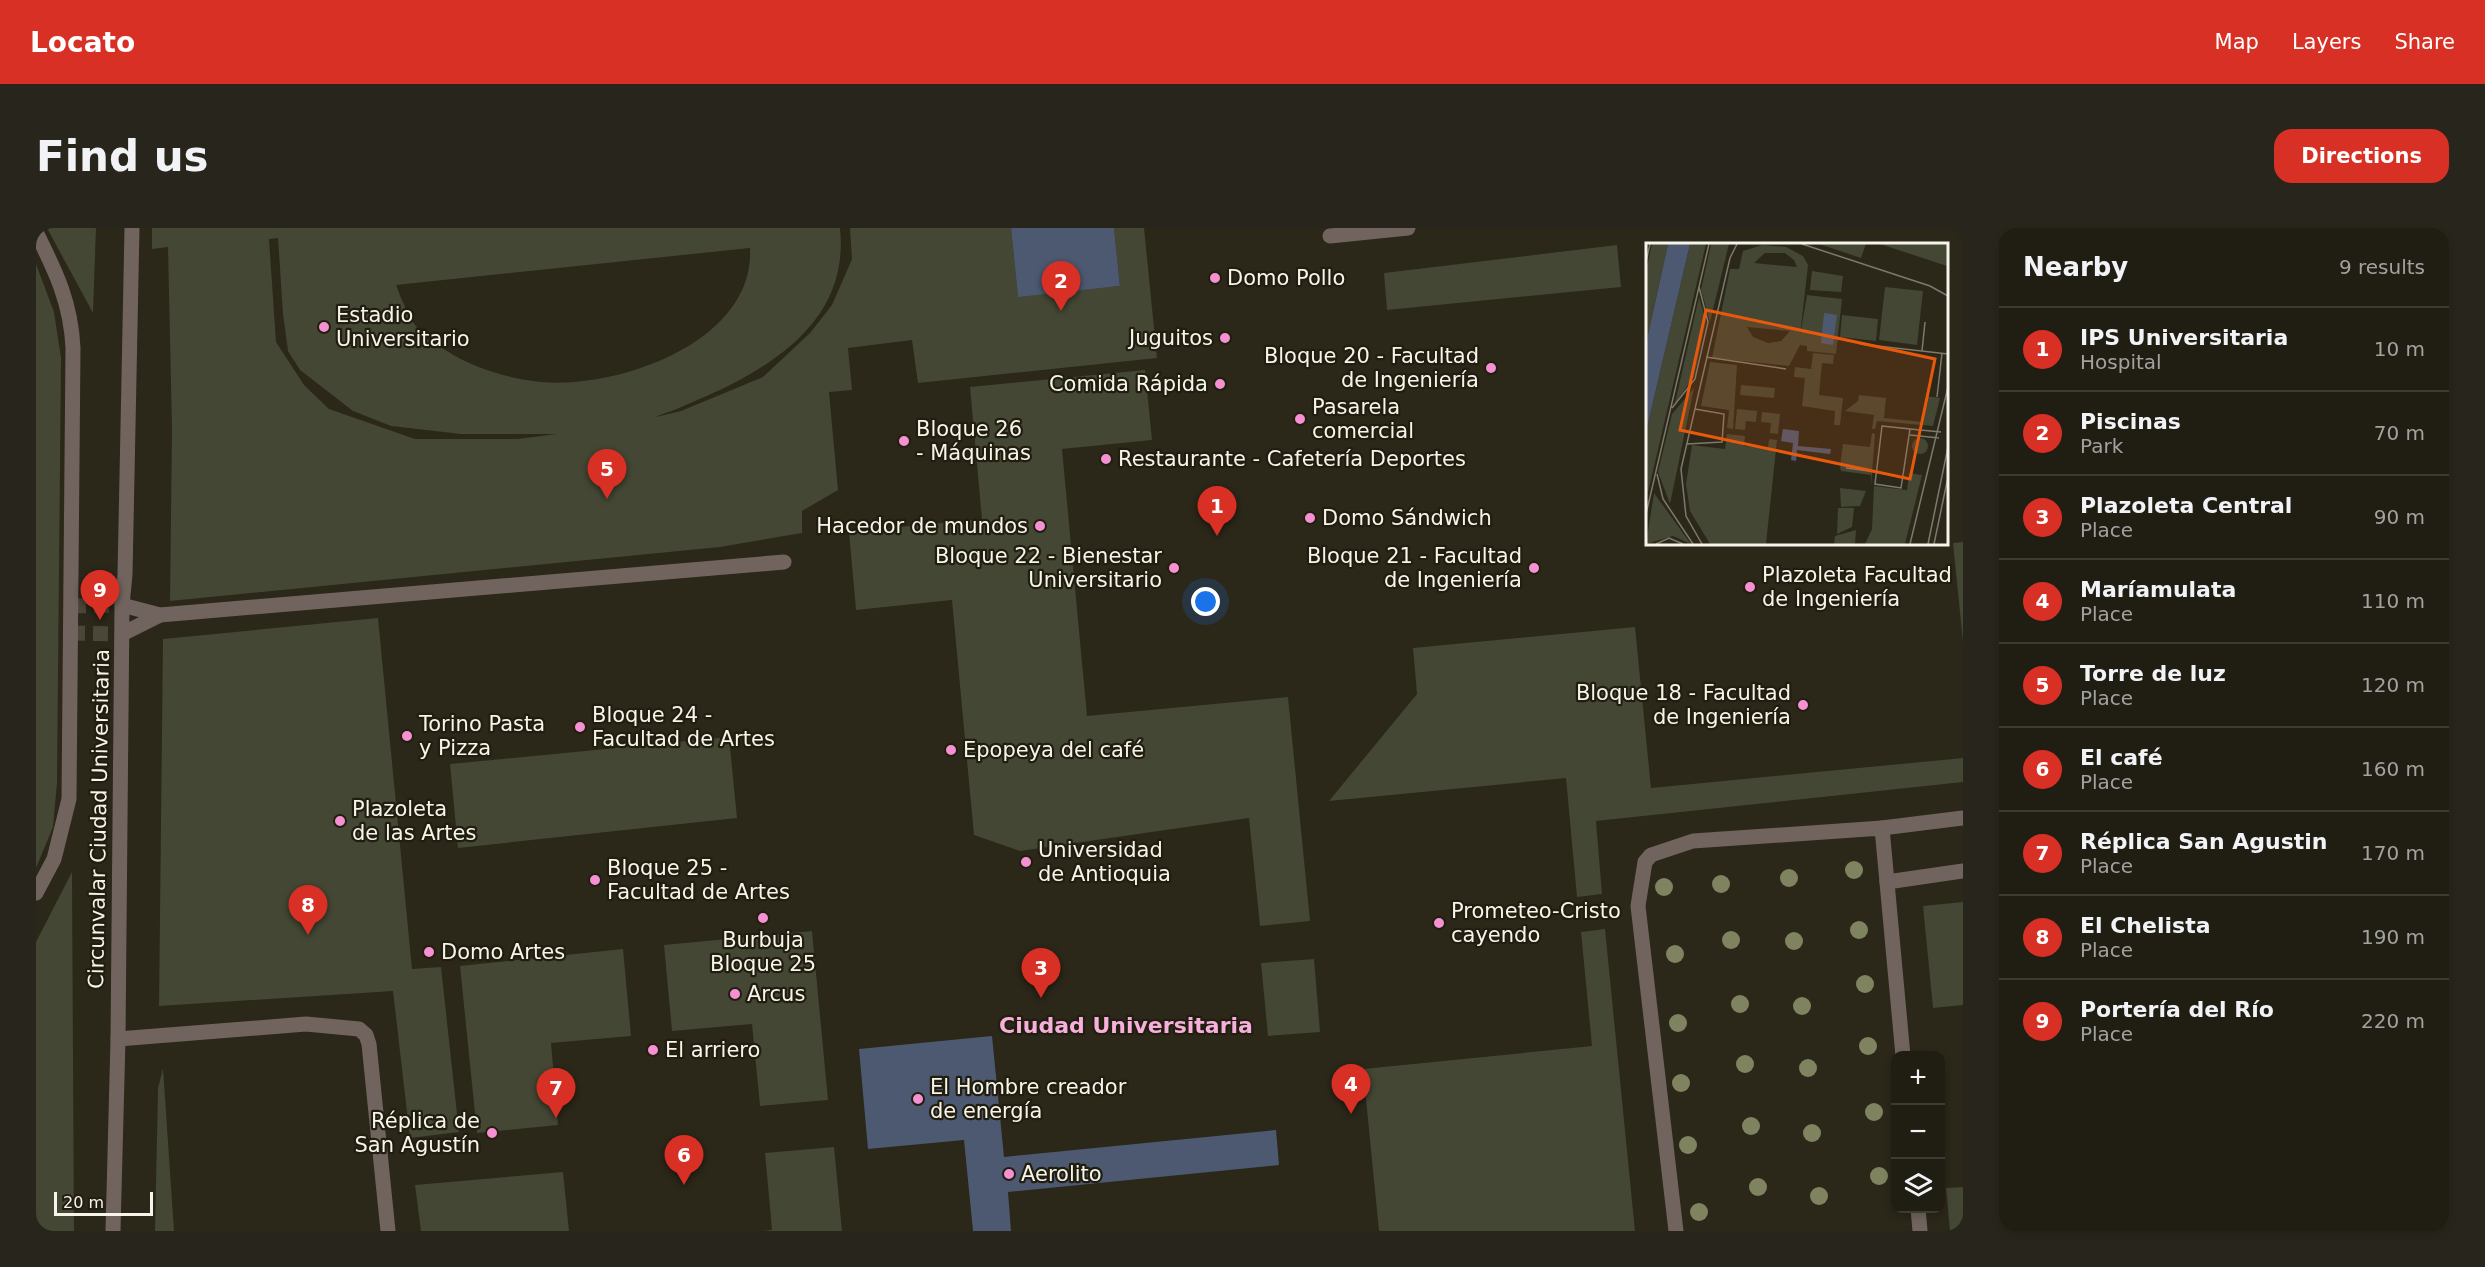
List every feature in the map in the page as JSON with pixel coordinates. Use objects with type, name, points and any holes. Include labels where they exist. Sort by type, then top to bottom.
[{"type":"lane","name":"Circunvalar Ciudad Universitaria","points":[[113,1231],[118,1038],[122,605],[125,575],[132,228]]},
{"type":"lane","points":[[1330,236],[1408,228]]},
{"type":"lane","points":[[36,232],[54,267],[65,296],[72,321],[73,348],[69,799],[63,831],[54,860],[36,893]]},
{"type":"lane","points":[[122,605],[160,615],[784,562]]},
{"type":"lane","points":[[122,634],[160,615]]},
{"type":"lane","points":[[1676,1231],[1638,906],[1645,862],[1651,855],[1693,842],[1882,828],[1963,818]]},
{"type":"lane","points":[[1882,828],[1903,1051]]},
{"type":"lane","points":[[1887,882],[1963,871]]},
{"type":"lane","points":[[118,1038],[306,1024],[359,1029],[366,1035],[369,1044],[388,1231]]},
{"type":"lane","points":[[1918,1213],[1920,1231]]},
{"type":"green space","points":[[47,228],[96,228],[93,313]]},
{"type":"green space","points":[[152,228],[840,228],[840,255],[836,279],[827,301],[798,339],[780,355],[736,382],[656,417],[681,411],[763,377],[810,333],[832,305],[852,259],[850,228],[1011,228],[1018,296],[1120,286],[1114,228],[1144,228],[1157,358],[918,383],[912,340],[848,348],[852,390],[829,392],[838,490],[802,511],[802,533],[720,547],[170,601],[172,429],[168,247],[152,249]],"holes":[[[278,238],[288,351],[300,370],[353,411],[391,426],[461,434],[557,434],[517,439],[415,439],[329,409],[304,385],[276,342],[269,239]],[[750,248],[746,281],[730,310],[706,334],[676,353],[642,367],[607,377],[572,382],[541,382],[517,378],[492,372],[457,357],[421,333],[410,316],[396,285]]]},
{"type":"green space","points":[[1617,245],[1621,287],[1387,310],[1384,273]]},
{"type":"green space","points":[[36,264],[54,312],[61,358],[57,783],[53,827],[36,868]]},
{"type":"green space","points":[[1145,370],[1152,440],[1062,449],[1087,716],[1288,697],[1310,921],[1260,926],[1249,818],[1020,851],[974,835],[952,600],[856,610],[849,532],[982,519],[970,387]]},
{"type":"green space","points":[[1963,542],[1963,642],[1953,543]]},
{"type":"green space","points":[[378,618],[412,969],[441,967],[459,1132],[410,1138],[393,991],[159,1006],[163,639]]},
{"type":"green space","points":[[1635,627],[1651,788],[1963,758],[1963,782],[1596,821],[1602,894],[1577,897],[1566,778],[1329,801],[1417,694],[1413,648]]},
{"type":"green space","points":[[729,737],[737,818],[458,848],[450,764]]},
{"type":"green space","points":[[72,872],[74,1231],[36,1231],[36,942]]},
{"type":"green space","points":[[1963,902],[1963,1005],[1933,1008],[1923,906]]},
{"type":"green space","points":[[1605,929],[1635,1231],[1379,1231],[1363,1069],[1592,1046],[1581,932]]},
{"type":"green space","points":[[812,931],[828,1100],[760,1106],[752,1024],[672,1031],[664,945]]},
{"type":"green space","points":[[623,949],[631,1036],[551,1043],[558,1125],[477,1133],[460,966]]},
{"type":"green space","points":[[1314,959],[1320,1032],[1268,1036],[1261,963]]},
{"type":"green space","points":[[163,1068],[174,1231],[155,1231],[158,1088]]},
{"type":"green space","points":[[834,1147],[842,1231],[763,1231],[772,1230],[765,1153]]},
{"type":"green space","points":[[563,1172],[569,1231],[421,1231],[415,1185]]},
{"type":"green space","points":[[1963,1187],[1963,1231],[1950,1231],[1946,1188]]},
{"type":"water","points":[[1011,228],[1114,228],[1120,286],[1018,297]]},
{"type":"water","points":[[992,1036],[1004,1157],[1276,1130],[1279,1165],[1008,1192],[1011,1231],[973,1231],[964,1140],[868,1149],[859,1049]]},
{"type":"tunnel","points":[[71,606],[122,605]]},
{"type":"tunnel","points":[[70,633],[122,634]]},
{"type":"place","name":"Domo Pollo","points":[[1215,278]]},
{"type":"place","name":"Piscinas","points":[[1061,311]]},
{"type":"place","name":"Estadio Universitario","points":[[324,327]]},
{"type":"place","name":"Juguitos","points":[[1225,338]]},
{"type":"place","name":"Bloque 20 - Facultad de Ingeniería","points":[[1491,368]]},
{"type":"place","name":"Comida Rápida","points":[[1220,384]]},
{"type":"place","name":"Pasarela comercial","points":[[1300,419]]},
{"type":"place","name":"Bloque 26 - Máquinas","points":[[904,441]]},
{"type":"place","name":"Restaurante - Cafetería Deportes","points":[[1106,459]]},
{"type":"place","name":"Torre de luz","points":[[607,499]]},
{"type":"place","name":"Domo Sándwich","points":[[1310,518]]},
{"type":"place","name":"Hacedor de mundos","points":[[1040,526]]},
{"type":"place","name":"IPS Universitaria","points":[[1217,536]]},
{"type":"place","name":"Bloque 22 - Bienestar Universitario","points":[[1174,568]]},
{"type":"place","name":"Bloque 21 - Facultad de Ingeniería","points":[[1534,568]]},
{"type":"place","name":"Plazoleta Facultad de Ingeniería","points":[[1750,587]]},
{"type":"place","name":"Portería del Río","points":[[100,620]]},
{"type":"place","name":"Bloque 18 - Facultad de Ingeniería","points":[[1803,705]]},
{"type":"place","name":"Bloque 24 - Facultad de Artes","points":[[580,727]]},
{"type":"place","name":"Torino Pasta y Pizza","points":[[407,736]]},
{"type":"place","name":"Epopeya del café","points":[[951,750]]},
{"type":"place","name":"Plazoleta de las Artes","points":[[340,821]]},
{"type":"place","name":"Universidad de Antioquia","points":[[1026,862]]},
{"type":"place","name":"Bloque 25 - Facultad de Artes","points":[[595,880]]},
{"type":"place","name":"Burbuja Bloque 25","points":[[763,918]]},
{"type":"place","name":"Prometeo-Cristo cayendo","points":[[1439,923]]},
{"type":"place","name":"El Chelista","points":[[308,935]]},
{"type":"place","name":"Domo Artes","points":[[429,952]]},
{"type":"place","name":"Arcus","points":[[735,994]]},
{"type":"place","name":"Plazoleta Central","points":[[1041,998]]},
{"type":"place","name":"El arriero","points":[[653,1050]]},
{"type":"place","name":"El Hombre creador de energía","points":[[918,1099]]},
{"type":"place","name":"Maríamulata","points":[[1351,1114]]},
{"type":"place","name":"Réplica San Agustin","points":[[556,1118]]},
{"type":"place","name":"Réplica de San Agustín","points":[[492,1133]]},
{"type":"place","name":"Aerolito","points":[[1009,1174]]},
{"type":"place","name":"El café","points":[[684,1185]]},
{"type":"district","name":"Ciudad Universitaria","points":[[1126,1025]]}]
